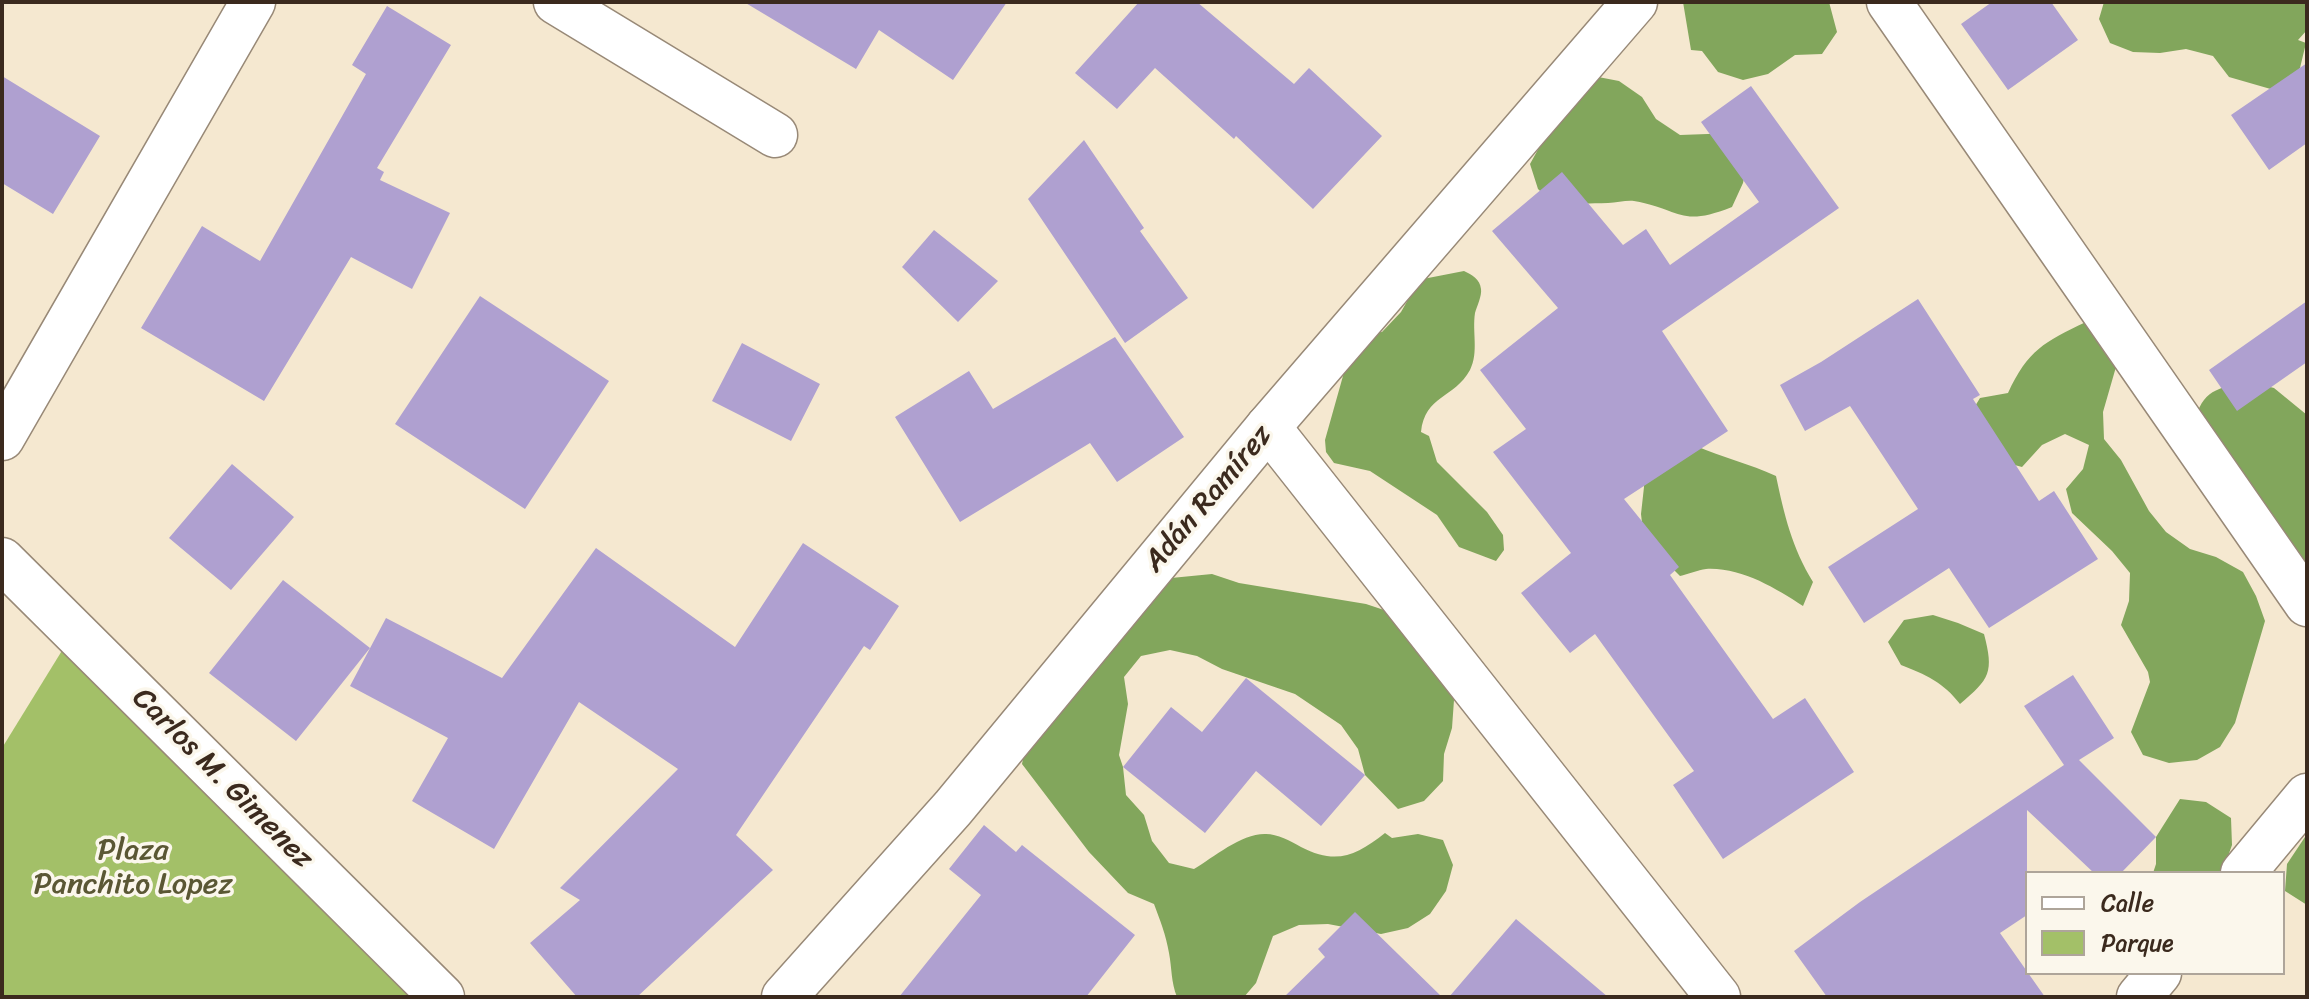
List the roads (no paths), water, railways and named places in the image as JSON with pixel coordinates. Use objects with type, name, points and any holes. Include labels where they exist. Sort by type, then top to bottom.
[{"type":"street","points":[[2,438],[253,2]]},
{"type":"street","points":[[556,2],[775,135]]},
{"type":"street","name":"Adán Ramírez","points":[[784,997],[953,808],[1268,427],[1635,2]]},
{"type":"street","points":[[1889,2],[2307,604]]},
{"type":"street","points":[[1268,427],[1718,997]]},
{"type":"street","name":"Carlos M. Gimenez","points":[[2,560],[442,997]]},
{"type":"street","points":[[2245,871],[2307,796]]},
{"type":"street","points":[[2139,997],[2157,975]]},
{"type":"park label","name":"Plaza Panchito Lopez","points":[[133,868]]}]
